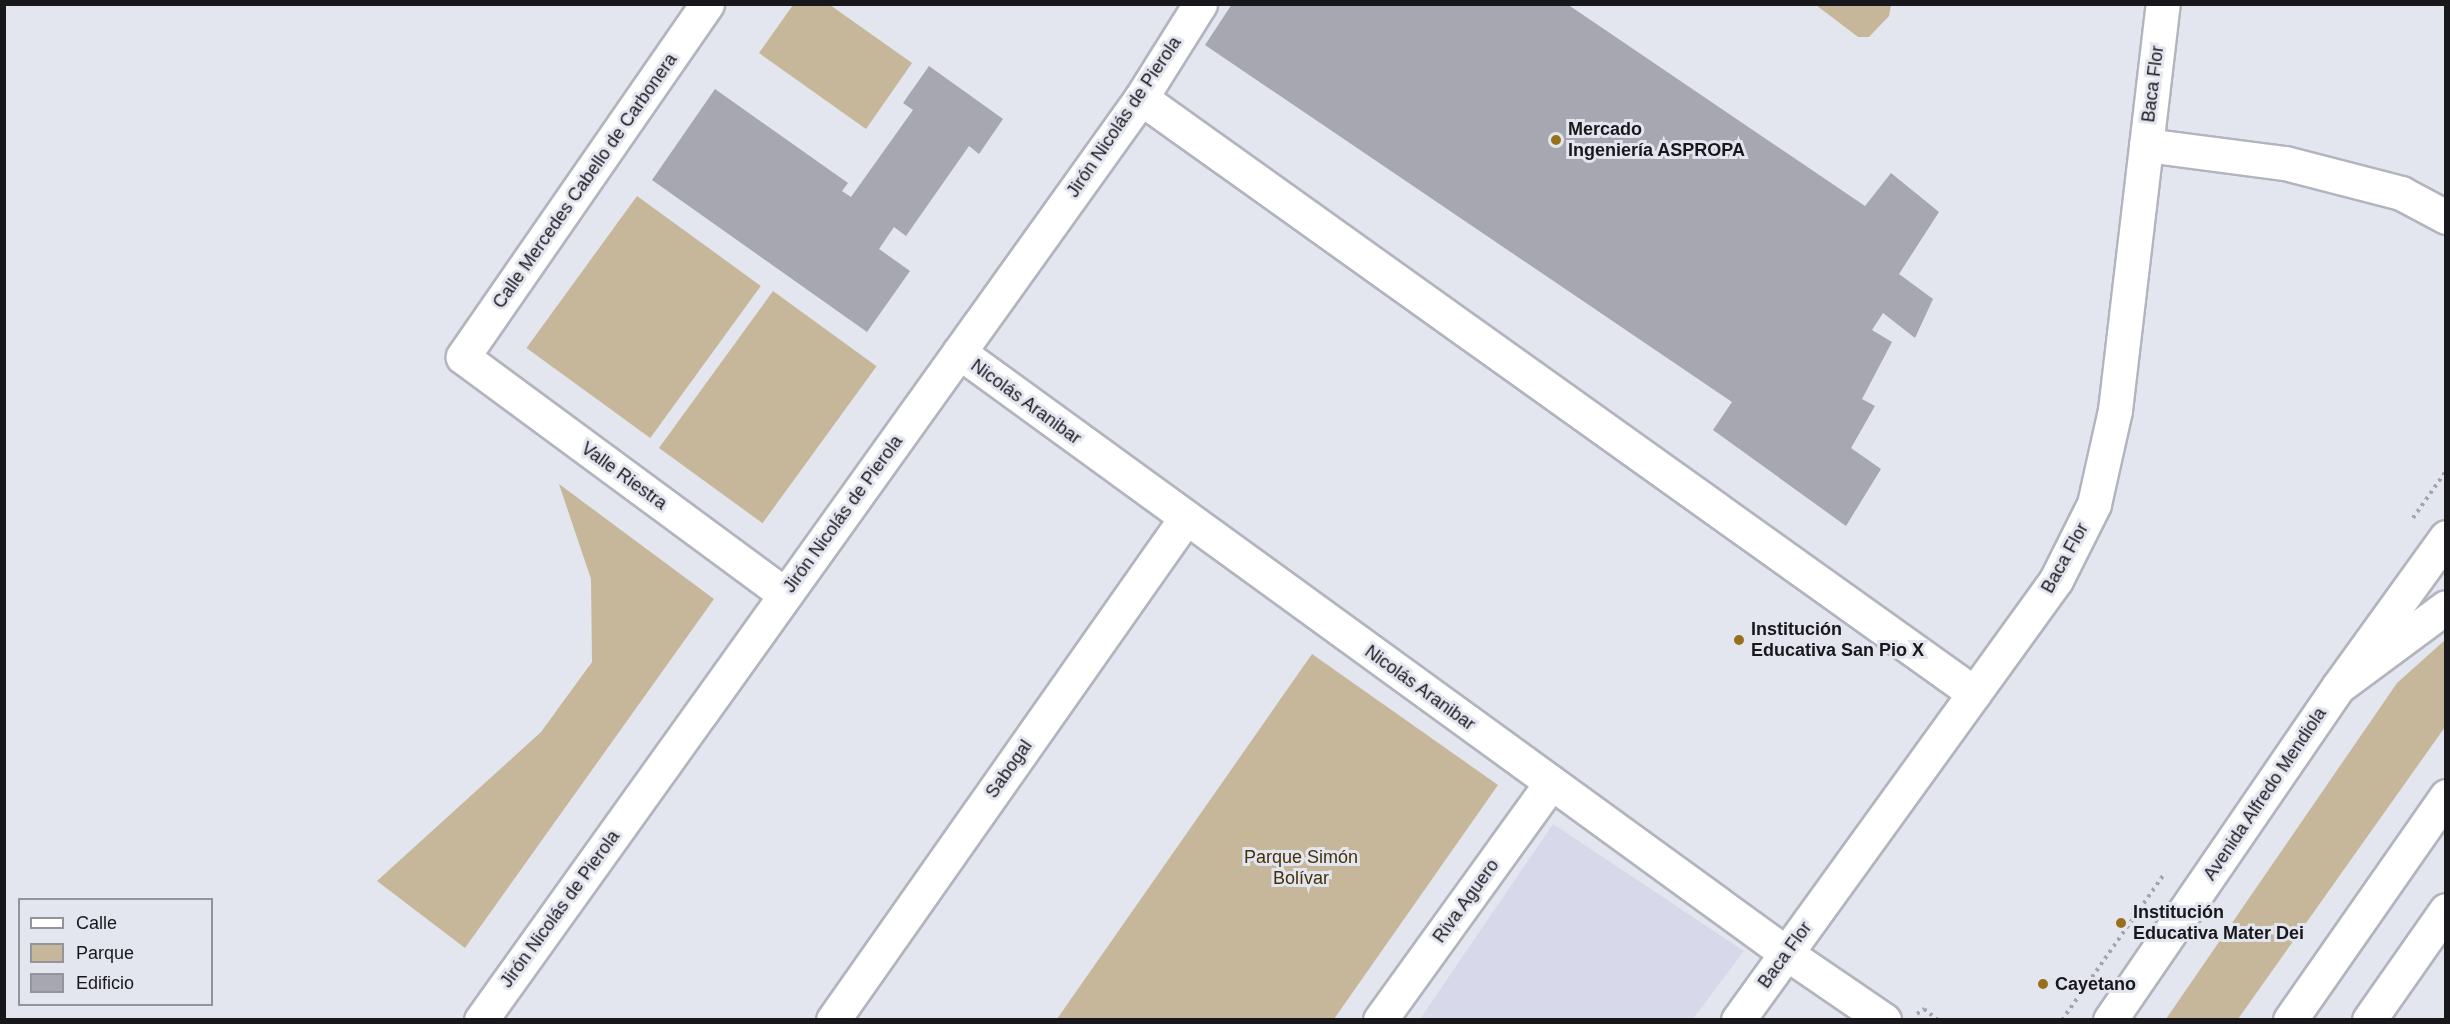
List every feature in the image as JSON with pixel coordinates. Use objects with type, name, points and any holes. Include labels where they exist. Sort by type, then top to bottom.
[{"type":"main road","name":"Calle Mercedes Cabello de Carbonera","points":[[463,357],[707,4]]},
{"type":"main road","name":"Jirón Nicolás de Pierola","points":[[481,1020],[1141,98],[1200,4]]},
{"type":"main road","name":"Baca Flor","points":[[1738,1020],[2056,580],[2094,504],[2115,410],[2163,4]]},
{"type":"main road","points":[[1141,98],[1974,693]]},
{"type":"main road","points":[[2146,146],[2285,163],[2401,193],[2445,217]]},
{"type":"main road","name":"Nicolás Aranibar","points":[[958,352],[1185,519],[1786,953],[1884,1020]]},
{"type":"main road","name":"Valle Riestra","points":[[463,357],[785,594]]},
{"type":"main road","name":"Sabogal","points":[[833,1020],[1185,519]]},
{"type":"main road","name":"Avenida Alfredo Mendiola","points":[[2110,1020],[2338,687],[2445,537]]},
{"type":"main road","points":[[2338,687],[2445,607]]},
{"type":"main road","name":"Riva Aguero","points":[[1380,1020],[1551,783]]},
{"type":"main road","points":[[2290,1020],[2445,796]]},
{"type":"main road","points":[[2369,1020],[2445,910]]},
{"type":"path","points":[[1916,1020],[1924,1009],[1937,1020]]},
{"type":"shaded area","points":[[1553,824],[1744,951],[1693,1019],[1420,1019]]},
{"type":"green space","points":[[793,5],[830,5],[912,63],[866,129],[759,53]]},
{"type":"green space","points":[[1816,5],[1891,5],[1889,16],[1869,37],[1858,37]]},
{"type":"green space","points":[[637,196],[761,286],[650,438],[526,348]]},
{"type":"green space","points":[[773,291],[877,366],[763,523],[659,448]]},
{"type":"green space","points":[[559,484],[714,599],[465,948],[377,881],[541,732],[592,662],[591,579]]},
{"type":"green space","points":[[2445,640],[2445,727],[2238,1019],[2166,1019],[2397,683]]},
{"type":"green space","name":"Parque Simón Bolívar","points":[[1312,654],[1498,785],[1334,1019],[1057,1019]]},
{"type":"building","name":"Mercado Ingeniería ASPROPA","points":[[1232,4],[1567,4],[1865,206],[1891,173],[1939,212],[1899,274],[1933,299],[1915,338],[1883,313],[1872,330],[1892,342],[1862,399],[1875,406],[1851,448],[1881,469],[1846,526],[1713,430],[1732,402],[1205,45]]},
{"type":"building","points":[[929,66],[1003,119],[979,154],[969,146],[906,236],[894,227],[879,249],[910,271],[867,332],[652,180],[715,89],[848,183],[842,191],[851,197],[913,110],[903,103]]},
{"type":"place","name":"Mercado Ingeniería ASPROPA","points":[[1556,140]]},
{"type":"place","name":"Institución Educativa San Pio X","points":[[1739,640]]},
{"type":"place","name":"Institución Educativa Mater Dei","points":[[2121,923]]},
{"type":"place","name":"Cayetano","points":[[2043,984]]}]
